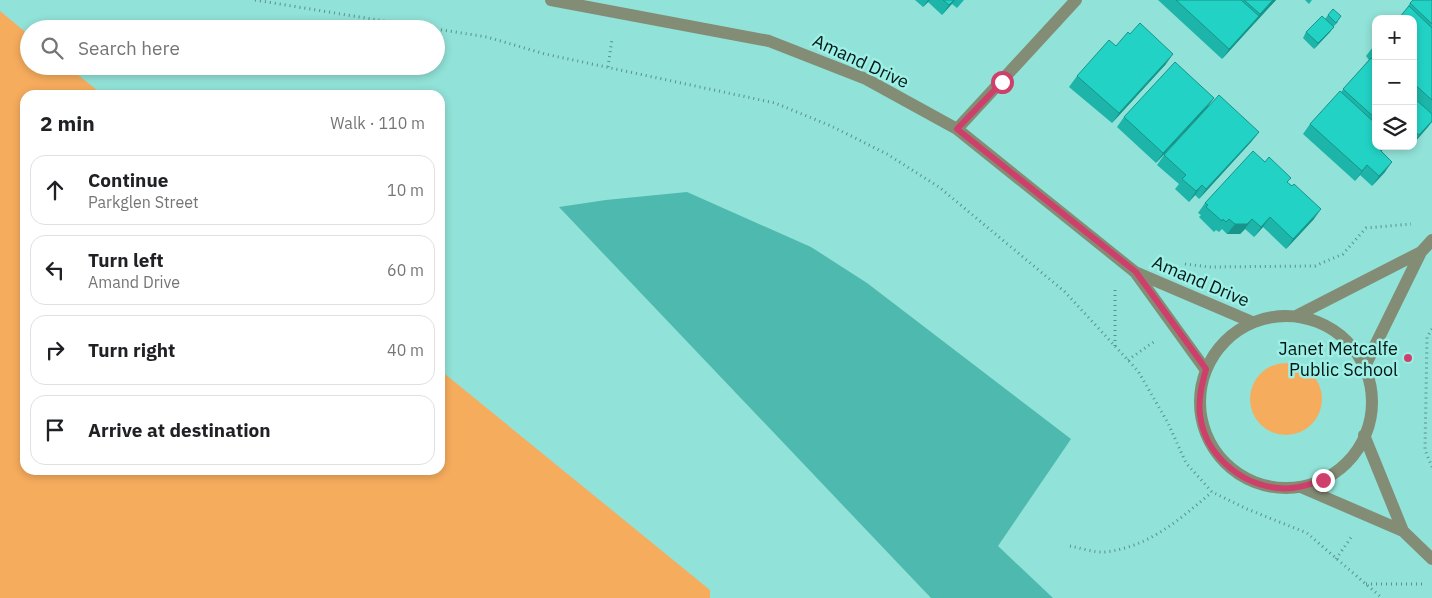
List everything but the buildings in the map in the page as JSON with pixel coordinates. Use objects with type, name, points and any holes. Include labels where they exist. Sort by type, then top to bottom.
[{"type":"street","name":"Amand Drive","points":[[550,0],[576,2],[769,40],[866,78],[957,129],[1136,272],[1252,322]]},
{"type":"street","points":[[957,129],[1076,0]]},
{"type":"street","points":[[1365,366],[1421,252],[1432,240]]},
{"type":"street","points":[[1296,316],[1421,252]]},
{"type":"street","name":"Amand Drive","points":[[1136,272],[1206,369]]},
{"type":"street","points":[[1274,316],[1296,316],[1317,321],[1337,331],[1353,347],[1365,366],[1372,387],[1372,409],[1364,436],[1357,451],[1342,468],[1323,480],[1301,487],[1279,488],[1257,484],[1236,473],[1219,458],[1206,438],[1200,415],[1200,392],[1206,369],[1222,344],[1233,333],[1252,322],[1274,316]]},
{"type":"street","points":[[1364,436],[1404,532]]},
{"type":"street","points":[[1301,487],[1404,532],[1432,558]]},
{"type":"path","points":[[255,0],[379,20]]},
{"type":"path","points":[[445,31],[487,37],[545,54],[775,104],[831,126],[887,154],[939,187],[1065,292],[1138,371],[1168,423],[1186,463],[1212,492],[1246,509],[1307,533],[1382,598]]},
{"type":"path","points":[[608,67],[612,39]]},
{"type":"path","points":[[1209,267],[1315,266],[1343,254],[1366,228],[1413,224]]},
{"type":"path","points":[[1115,256],[1115,346]]},
{"type":"path","points":[[1432,329],[1427,337],[1425,450],[1432,467]]},
{"type":"path","points":[[1128,360],[1158,339]]},
{"type":"path","points":[[1070,546],[1103,552],[1139,545],[1170,528],[1212,492]]},
{"type":"path","points":[[1336,558],[1354,533]]},
{"type":"path","points":[[1366,584],[1432,584]]},
{"type":"shaded area","points":[[0,11],[20,28],[20,75],[78,75],[97,90],[20,90],[20,475],[445,475],[445,374],[710,590],[710,598],[0,598]]},
{"type":"shaded area","points":[[1293,363],[1312,373],[1320,385],[1322,399],[1320,413],[1312,425],[1300,433],[1279,435],[1260,425],[1252,413],[1250,392],[1260,373],[1272,365]]},
{"type":"water","points":[[687,192],[811,247],[867,283],[1071,439],[998,546],[1053,598],[931,598],[559,207]]},
{"type":"place","name":"Janet Metcalfe Public School","points":[[1408,358]]},
{"type":"route","points":[[1002,82],[957,129],[1136,272],[1206,369],[1200,392],[1200,415],[1206,438],[1219,458],[1236,473],[1257,484],[1279,488],[1301,487],[1323,480]]}]
